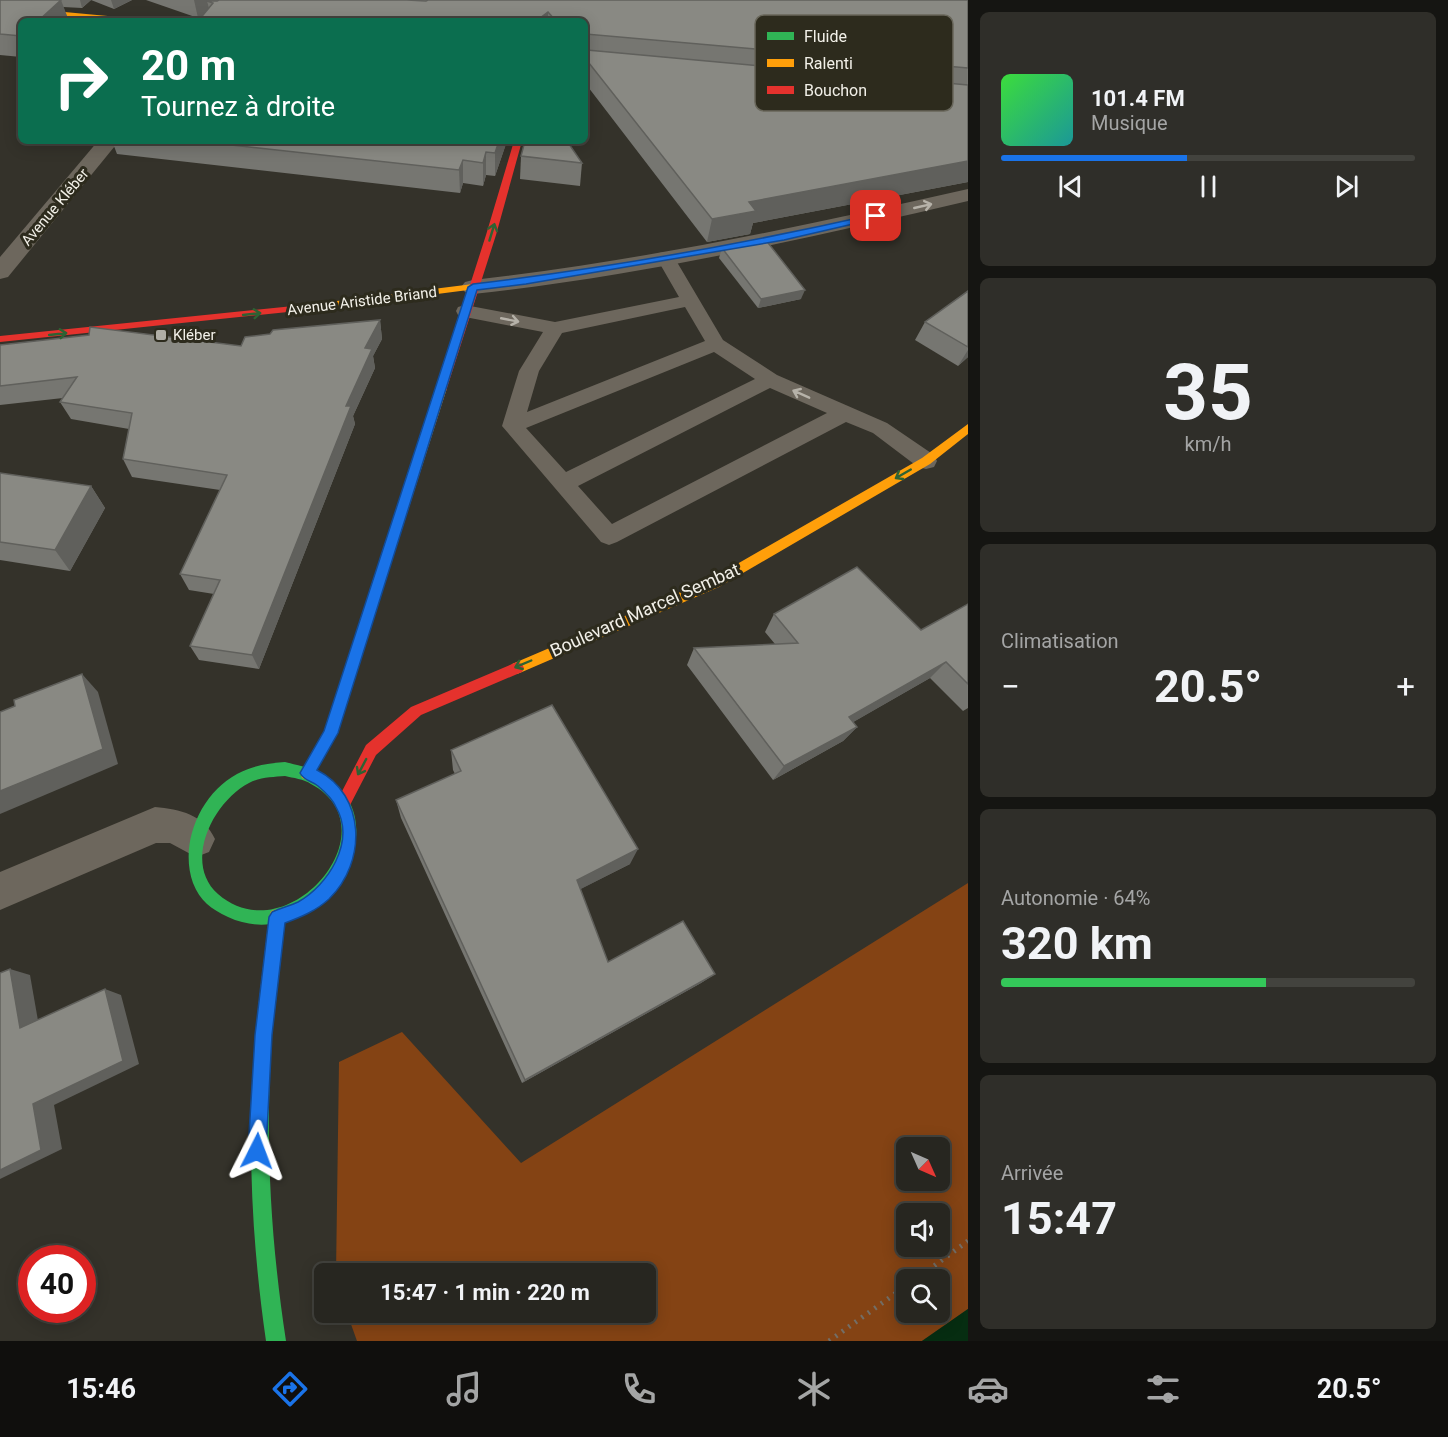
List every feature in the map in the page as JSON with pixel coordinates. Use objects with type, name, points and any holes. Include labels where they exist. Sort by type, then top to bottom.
[{"type":"street","points":[[0,8],[108,18]]},
{"type":"street","name":"Avenue Kléber","points":[[0,272],[107,144]]},
{"type":"street","points":[[307,773],[330,733],[517,144]]},
{"type":"street","name":"Avenue Aristide Briand","points":[[0,339],[368,302],[473,287],[665,258],[784,237],[968,195]]},
{"type":"street","name":"Boulevard Marcel Sembat","points":[[343,804],[371,750],[416,711],[715,583],[926,460],[968,428]]},
{"type":"street","points":[[285,769],[307,773],[322,780],[343,804],[349,825],[349,849],[340,872],[324,892],[302,909],[277,917],[254,919],[231,912],[212,900],[200,882],[194,861],[196,839],[204,816],[219,796],[239,781],[262,771],[285,769]]},
{"type":"street","points":[[0,891],[155,825],[175,826],[196,839]]},
{"type":"street","points":[[276,1341],[268,1293],[257,1151],[263,1035],[277,917]]},
{"type":"lane","points":[[665,258],[716,344],[770,380],[880,428],[926,460]]},
{"type":"lane","points":[[465,311],[555,328],[691,300]]},
{"type":"lane","points":[[512,426],[529,371],[555,328]]},
{"type":"lane","points":[[512,426],[716,344]]},
{"type":"lane","points":[[564,483],[770,380]]},
{"type":"lane","points":[[512,426],[609,536],[845,413]]},
{"type":"path","points":[[930,1269],[968,1241]]},
{"type":"path","points":[[829,1341],[896,1293]]},
{"type":"shaded area","points":[[968,883],[968,1309],[950,1322],[950,1269],[896,1269],[896,1323],[948,1323],[922,1341],[357,1341],[351,1323],[656,1323],[656,1263],[336,1263],[339,1062],[402,1032],[521,1163]]},
{"type":"shaded area","points":[[968,1309],[968,1341],[922,1341],[950,1323]]},
{"type":"building","points":[[0,0],[61,0],[41,18],[18,18],[18,36],[0,34]]},
{"type":"building","points":[[968,0],[968,68],[953,67],[953,15],[755,15],[755,49],[588,34],[588,18],[553,18],[548,12],[540,18],[200,18],[213,3],[207,1]]},
{"type":"building","points":[[588,50],[755,65],[755,111],[953,111],[953,84],[968,85],[968,161],[749,202],[756,211],[712,219],[588,62]]},
{"type":"building","points":[[222,144],[498,144],[495,153],[486,152],[483,163],[463,160],[459,170]]},
{"type":"building","points":[[524,144],[569,144],[582,163],[521,156]]},
{"type":"building","points":[[765,239],[805,290],[761,299],[722,248]]},
{"type":"building","points":[[968,291],[968,347],[925,322]]},
{"type":"building","points":[[380,320],[365,348],[372,349],[346,406],[351,406],[252,655],[190,646],[220,580],[180,574],[227,475],[123,459],[132,413],[60,402],[77,377],[0,386],[0,345],[89,335],[90,327],[241,346],[245,337],[270,334],[273,330]]},
{"type":"building","points":[[0,473],[91,486],[55,550],[0,542]]},
{"type":"building","points":[[857,567],[921,630],[968,604],[968,684],[946,662],[849,717],[857,727],[784,766],[694,648],[798,643],[774,614]]},
{"type":"building","points":[[82,674],[103,749],[0,791],[0,712],[15,706],[14,700]]},
{"type":"building","points":[[552,705],[638,849],[577,880],[608,962],[683,921],[715,974],[525,1080],[396,800],[461,771],[451,750]]},
{"type":"building","points":[[10,969],[20,1028],[105,989],[123,1061],[33,1104],[41,1150],[0,1170],[0,973]]},
{"type":"traffic: fast","points":[[285,769],[315,777],[335,793],[346,813],[349,836],[344,859],[331,882],[312,900],[286,913],[261,917],[245,916],[217,903],[202,886],[195,857],[197,843],[207,815],[237,782],[260,772],[285,769]]},
{"type":"traffic: fast","points":[[266,1009],[260,1092],[259,1175],[265,1258],[276,1341]]},
{"type":"traffic: slow","points":[[0,8],[108,18]]},
{"type":"traffic: slow","points":[[313,307],[473,287]]},
{"type":"traffic: slow","points":[[307,773],[330,733],[442,388]]},
{"type":"traffic: slow","points":[[517,668],[715,583],[926,461],[968,428]]},
{"type":"traffic: slow","points":[[266,1009],[277,917]]},
{"type":"traffic: jam","points":[[442,388],[491,235],[517,144]]},
{"type":"traffic: jam","points":[[0,339],[313,307]]},
{"type":"traffic: jam","points":[[343,804],[371,750],[416,711],[517,668]]},
{"type":"place","name":"Kléber","points":[[161,335]]},
{"type":"route","points":[[257,1151],[263,1035],[269,969],[277,917],[302,909],[324,892],[340,872],[349,849],[349,825],[343,804],[322,780],[307,773],[330,733],[473,287],[526,281],[784,237],[876,216]]}]
